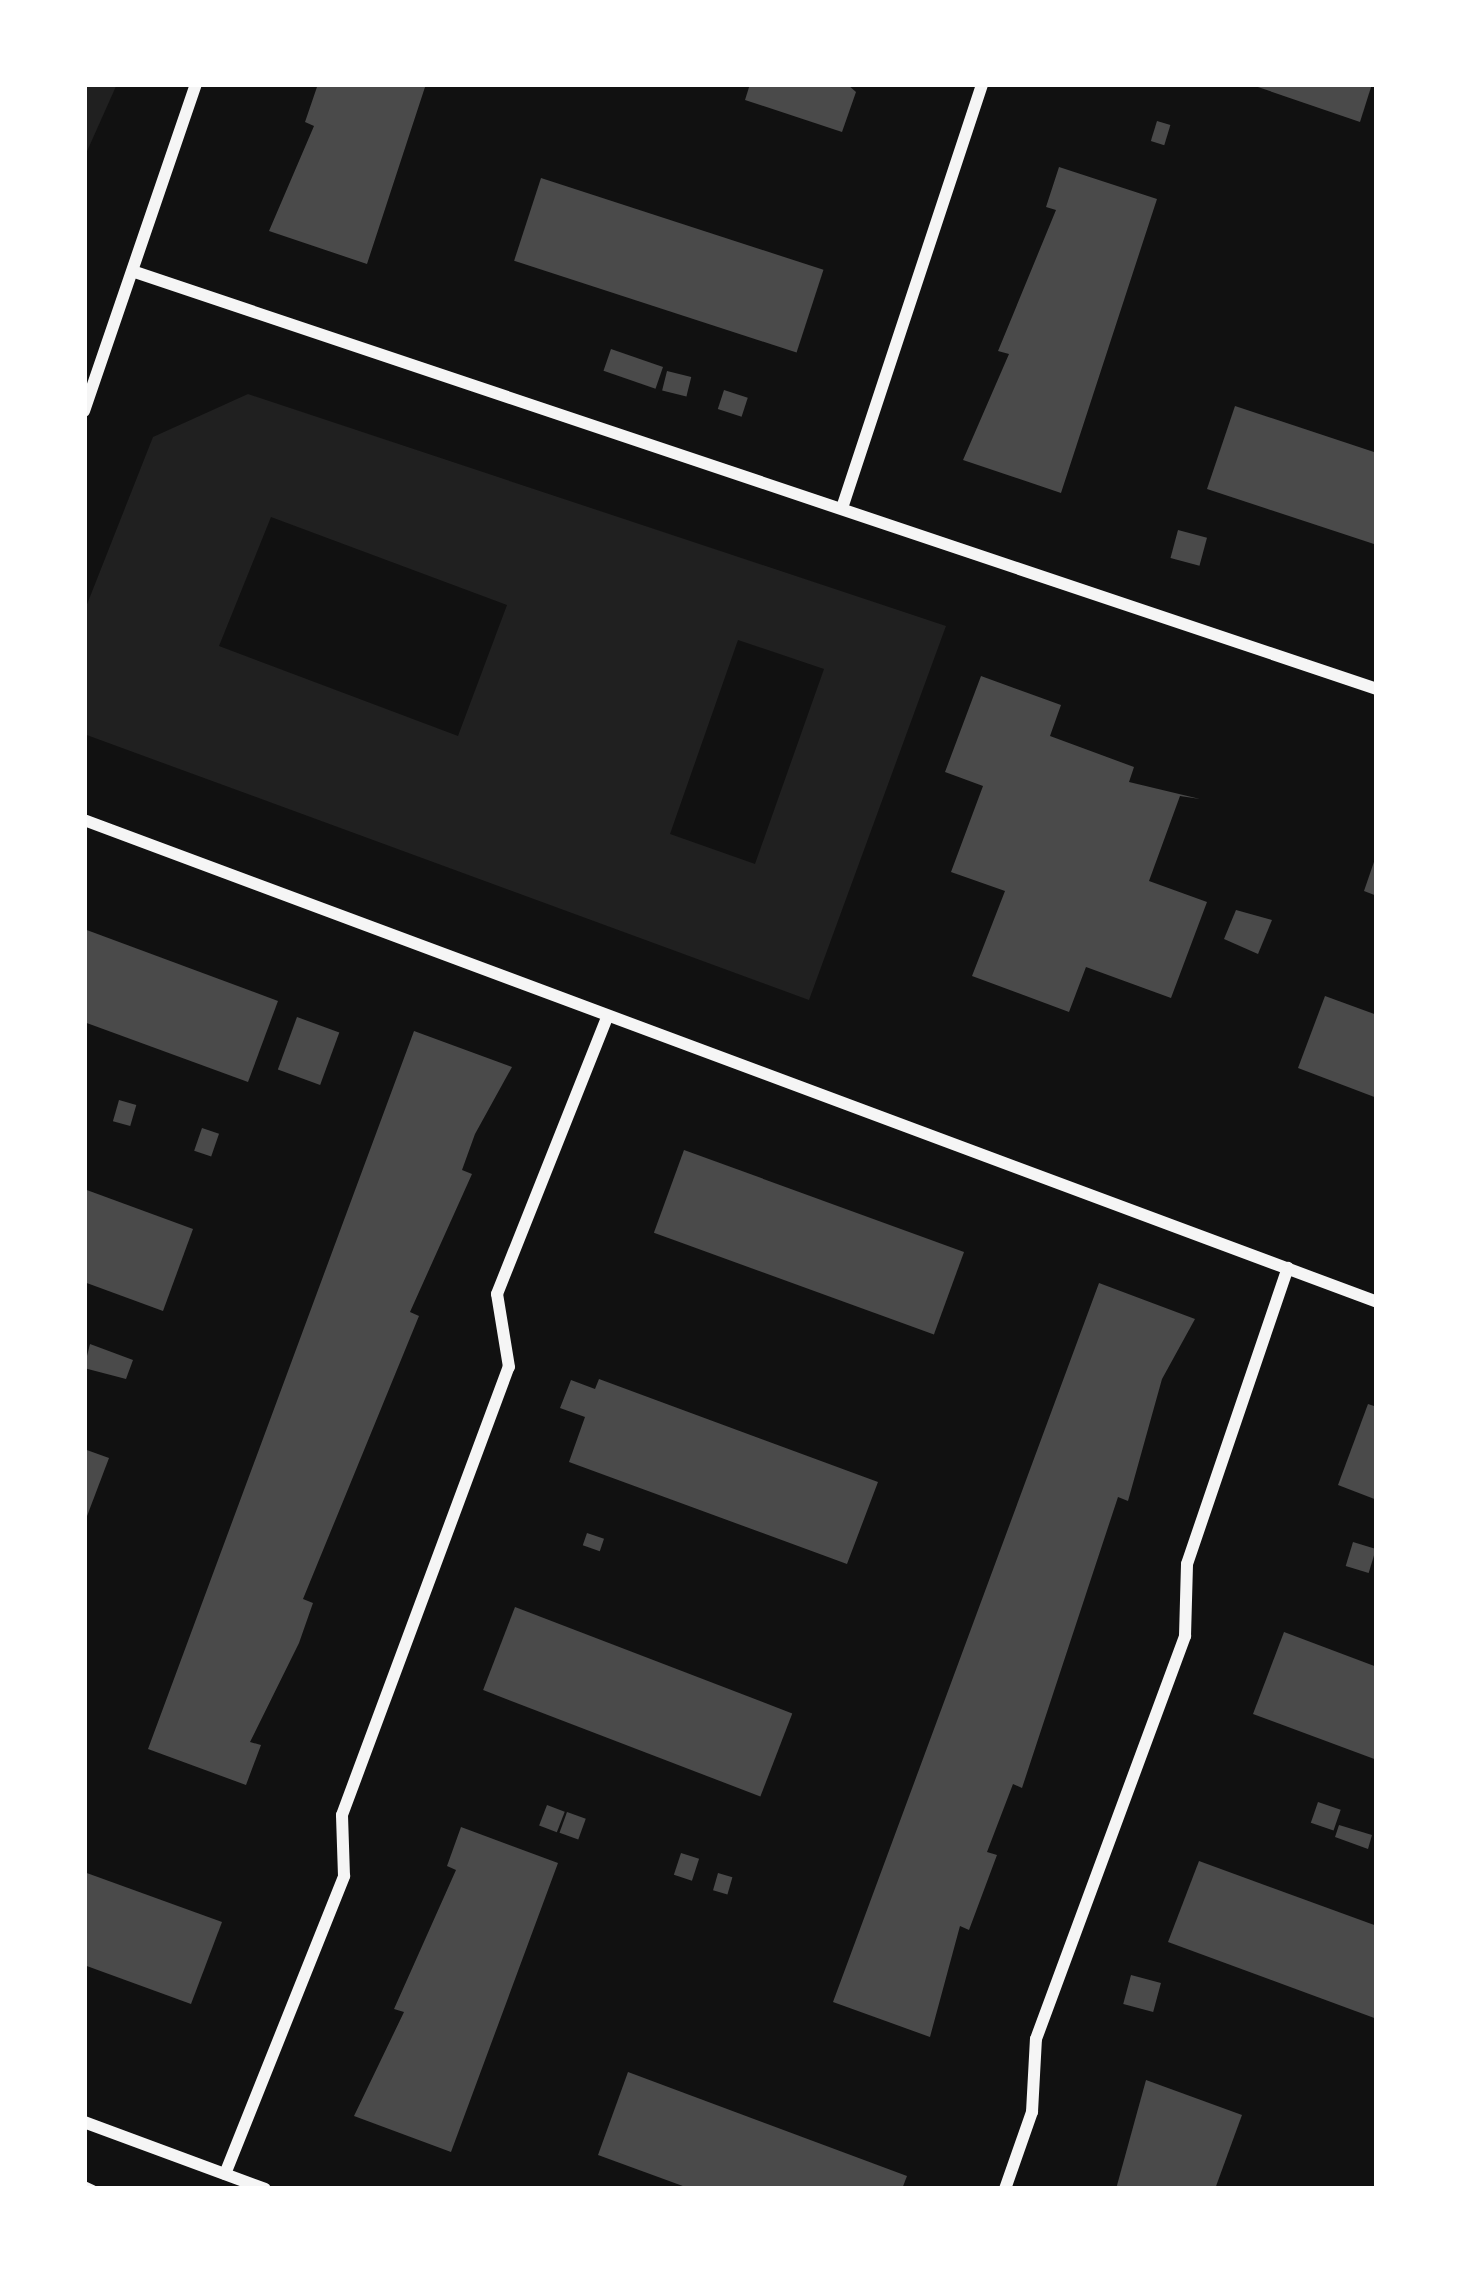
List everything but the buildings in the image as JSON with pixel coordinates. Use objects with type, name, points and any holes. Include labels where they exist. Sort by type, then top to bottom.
[{"type":"street","points":[[84,411],[196,84]]},
{"type":"street","points":[[843,505],[982,84]]},
{"type":"street","points":[[135,272],[843,505],[1377,688]]},
{"type":"street","points":[[84,820],[1377,1302]]},
{"type":"street","points":[[225,2174],[344,1876],[342,1815],[509,1367],[497,1294],[607,1017]]},
{"type":"street","points":[[1005,2189],[1033,2112],[1036,2039],[1185,1636],[1187,1564],[1288,1268]]},
{"type":"street","points":[[84,2122],[265,2189]]},
{"type":"path","points":[[84,2186],[93,2189]]},
{"type":"shaded area","points":[[84,84],[117,84],[84,158]]},
{"type":"shaded area","points":[[248,394],[946,626],[809,1000],[84,734],[84,612],[153,437]],"holes":[[[271,517],[507,605],[458,736],[219,646]],[[738,640],[824,669],[755,864],[670,834]]]}]
